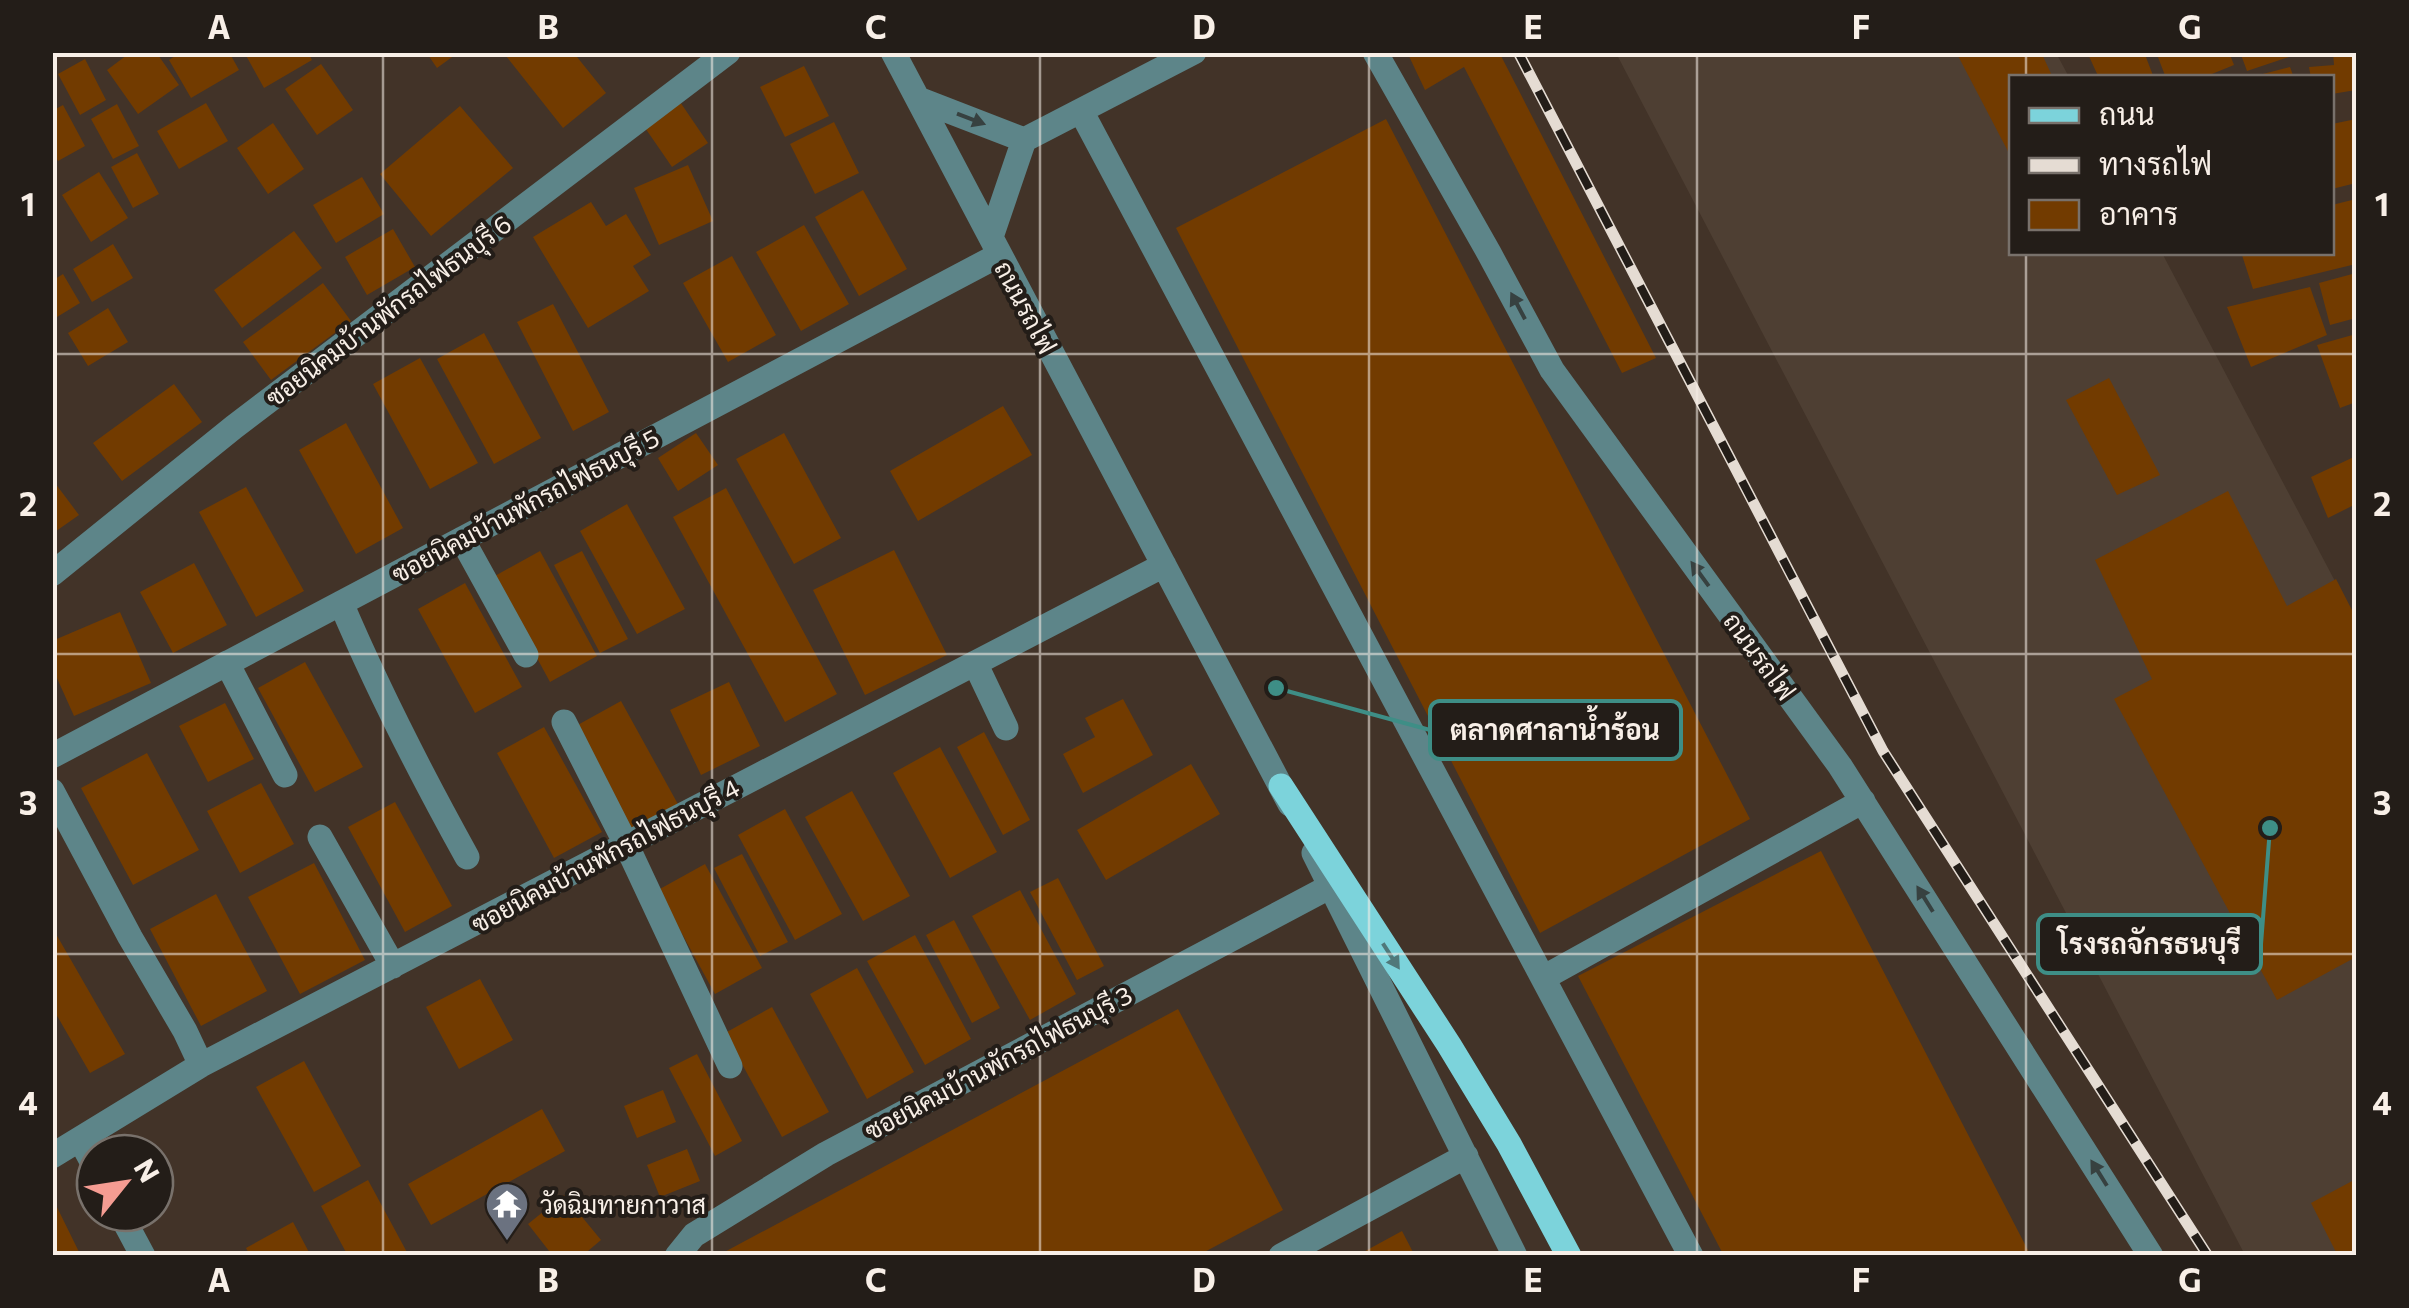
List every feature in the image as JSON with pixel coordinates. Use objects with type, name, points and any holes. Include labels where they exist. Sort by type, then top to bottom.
[{"type":"main road","points":[[1281,786],[1449,1045],[1509,1144],[1569,1256]]},
{"type":"street","name":"ซอยนิคมบ้านพักรถไฟธนบุรี 6","points":[[52,574],[234,427],[728,52]]},
{"type":"street","name":"ถนนรถไฟ","points":[[892,52],[1281,786],[1515,1256]]},
{"type":"street","points":[[995,246],[1024,140],[1194,52]]},
{"type":"street","name":"ถนนรถไฟ","points":[[1375,52],[1552,370],[1840,766],[2151,1256]]},
{"type":"street","points":[[918,98],[1024,140]]},
{"type":"street","points":[[1081,110],[1690,1256]]},
{"type":"street","name":"ซอยนิคมบ้านพักรถไฟธนบุรี 5","points":[[52,756],[462,539],[995,246]]},
{"type":"street","points":[[462,539],[526,655]]},
{"type":"street","name":"ซอยนิคมบ้านพักรถไฟธนบุรี 4","points":[[90,1133],[202,1066],[1164,565]]},
{"type":"street","points":[[341,603],[370,672],[466,856]]},
{"type":"street","points":[[975,663],[1006,728]]},
{"type":"street","points":[[227,664],[286,775]]},
{"type":"street","points":[[564,722],[730,1066]]},
{"type":"street","points":[[52,791],[202,1066]]},
{"type":"street","points":[[1542,978],[1863,801]]},
{"type":"street","points":[[320,837],[393,966]]},
{"type":"street","name":"ซอยนิคมบ้านพักรถไฟธนบุรี 3","points":[[677,1256],[694,1235],[826,1154],[1330,886]]},
{"type":"street","name":"ซอยนิคมบ้านพักรถไฟธนบุรี 4","points":[[52,1156],[75,1142]]},
{"type":"street","points":[[1281,1256],[1466,1156]]},
{"type":"street","points":[[131,1233],[143,1256]]},
{"type":"shaded area","points":[[1616,53],[2056,53],[2068,75],[2009,75],[2009,255],[2163,255],[2356,621],[2356,1255],[2245,1255]]},
{"type":"building","points":[[131,52],[156,52],[179,85],[138,114],[107,70]]},
{"type":"building","points":[[181,52],[229,52],[239,70],[191,98],[169,60]]},
{"type":"building","points":[[244,52],[308,52],[312,60],[264,88]]},
{"type":"building","points":[[426,52],[459,52],[437,68]]},
{"type":"building","points":[[510,52],[573,52],[606,93],[563,128],[506,56]]},
{"type":"building","points":[[1407,52],[1499,52],[1656,358],[1622,373],[1464,67],[1425,90]]},
{"type":"building","points":[[1956,52],[2041,52],[2052,75],[2009,75],[2009,153]]},
{"type":"building","points":[[2087,52],[2144,52],[2153,75],[2098,75]]},
{"type":"building","points":[[2156,52],[2229,52],[2234,65],[2209,75],[2165,75]]},
{"type":"building","points":[[2240,52],[2291,52],[2292,56],[2247,71]]},
{"type":"building","points":[[2333,52],[2356,52],[2356,90],[2334,94],[2334,75],[2310,75],[2309,67],[2334,65]]},
{"type":"building","points":[[85,59],[106,100],[80,115],[58,74]]},
{"type":"building","points":[[321,64],[353,110],[317,135],[285,89]]},
{"type":"building","points":[[804,66],[829,116],[785,137],[760,87]]},
{"type":"building","points":[[2290,67],[2293,75],[2259,75]]},
{"type":"building","points":[[676,96],[708,143],[672,167],[641,122]]},
{"type":"building","points":[[206,103],[228,141],[179,169],[157,131]]},
{"type":"building","points":[[117,104],[139,146],[113,159],[91,119]]},
{"type":"building","points":[[63,105],[85,146],[58,161],[52,150],[52,111]]},
{"type":"building","points":[[460,106],[513,168],[431,236],[380,174]]},
{"type":"building","points":[[1386,119],[1750,819],[1540,933],[1176,228]]},
{"type":"building","points":[[2356,119],[2356,183],[2334,188],[2334,124]]},
{"type":"building","points":[[834,122],[859,173],[815,194],[790,144]]},
{"type":"building","points":[[273,123],[304,169],[268,194],[237,148]]},
{"type":"building","points":[[137,153],[159,194],[133,208],[111,167]]},
{"type":"building","points":[[688,165],[713,221],[659,245],[634,188]]},
{"type":"building","points":[[99,172],[128,218],[91,242],[62,195]]},
{"type":"building","points":[[362,177],[384,214],[336,243],[313,205]]},
{"type":"building","points":[[863,190],[907,269],[859,296],[815,217]]},
{"type":"building","points":[[2356,199],[2356,264],[2253,289],[2242,255],[2334,255],[2334,204]]},
{"type":"building","points":[[591,202],[606,226],[626,214],[651,255],[633,266],[649,291],[588,328],[533,237]]},
{"type":"building","points":[[804,225],[849,304],[801,331],[756,252]]},
{"type":"building","points":[[393,229],[415,267],[367,295],[345,257]]},
{"type":"building","points":[[294,231],[322,268],[242,328],[214,290]]},
{"type":"building","points":[[113,244],[133,278],[92,302],[73,269]]},
{"type":"building","points":[[732,256],[776,335],[728,362],[683,283]]},
{"type":"building","points":[[2356,273],[2356,318],[2330,325],[2319,283]]},
{"type":"building","points":[[63,274],[80,303],[52,320],[52,281]]},
{"type":"building","points":[[323,283],[351,321],[271,380],[243,342]]},
{"type":"building","points":[[2310,287],[2327,335],[2251,367],[2227,307]]},
{"type":"building","points":[[553,304],[609,412],[573,431],[517,322]]},
{"type":"building","points":[[108,308],[128,342],[88,366],[68,333]]},
{"type":"building","points":[[484,333],[541,438],[494,464],[437,359]]},
{"type":"building","points":[[2356,334],[2356,402],[2340,408],[2317,345]]},
{"type":"building","points":[[420,358],[478,463],[430,489],[373,384]]},
{"type":"building","points":[[2109,378],[2160,475],[2117,495],[2066,400]]},
{"type":"building","points":[[174,384],[202,422],[122,481],[93,443]]},
{"type":"building","points":[[1003,406],[1032,455],[918,521],[890,471]]},
{"type":"building","points":[[346,423],[403,528],[356,554],[299,450]]},
{"type":"building","points":[[696,433],[718,465],[678,491],[658,458]]},
{"type":"building","points":[[784,433],[841,538],[794,564],[736,459]]},
{"type":"building","points":[[2356,456],[2356,504],[2328,518],[2311,477]]},
{"type":"building","points":[[52,479],[79,515],[52,534]]},
{"type":"building","points":[[246,487],[304,591],[256,617],[199,512]]},
{"type":"building","points":[[726,488],[837,694],[785,722],[673,517]]},
{"type":"building","points":[[2228,491],[2287,606],[2336,579],[2356,618],[2356,957],[2277,1000],[2114,699],[2152,679],[2095,560]]},
{"type":"building","points":[[627,504],[685,609],[637,634],[580,531]]},
{"type":"building","points":[[894,550],[947,655],[865,695],[813,590]]},
{"type":"building","points":[[540,551],[597,656],[550,682],[493,577]]},
{"type":"building","points":[[582,551],[628,639],[600,653],[554,565]]},
{"type":"building","points":[[194,563],[227,625],[173,653],[140,592]]},
{"type":"building","points":[[465,583],[522,687],[475,713],[418,609]]},
{"type":"building","points":[[120,612],[151,683],[74,716],[52,667],[52,641]]},
{"type":"building","points":[[305,662],[363,767],[315,792],[258,688]]},
{"type":"building","points":[[729,682],[760,746],[701,775],[670,710]]},
{"type":"building","points":[[1123,699],[1153,755],[1083,793],[1063,754],[1095,737],[1085,718]]},
{"type":"building","points":[[621,701],[679,806],[631,832],[574,727]]},
{"type":"building","points":[[225,703],[254,759],[208,782],[179,726]]},
{"type":"building","points":[[544,727],[602,832],[554,858],[497,753]]},
{"type":"building","points":[[984,732],[1030,820],[1003,835],[957,747]]},
{"type":"building","points":[[940,747],[997,852],[950,878],[893,773]]},
{"type":"building","points":[[147,753],[199,850],[133,885],[81,788]]},
{"type":"building","points":[[1191,764],[1220,814],[1106,880],[1077,830]]},
{"type":"building","points":[[261,783],[294,844],[240,873],[207,811]]},
{"type":"building","points":[[852,791],[910,896],[863,921],[805,817]]},
{"type":"building","points":[[395,802],[452,906],[405,932],[348,827]]},
{"type":"building","points":[[785,809],[842,914],[795,940],[738,835]]},
{"type":"building","points":[[1821,851],[2031,1256],[1724,1256],[1578,976]]},
{"type":"building","points":[[742,854],[788,942],[760,956],[714,868]]},
{"type":"building","points":[[314,863],[365,960],[300,994],[248,897]]},
{"type":"building","points":[[705,864],[762,968],[715,994],[658,890]]},
{"type":"building","points":[[1058,878],[1104,966],[1077,980],[1030,892]]},
{"type":"building","points":[[1020,890],[1076,994],[1030,1020],[972,916]]},
{"type":"building","points":[[216,894],[267,991],[201,1026],[150,929]]},
{"type":"building","points":[[954,920],[1000,1008],[972,1023],[926,935]]},
{"type":"building","points":[[52,927],[125,1054],[90,1073],[52,1007]]},
{"type":"building","points":[[915,935],[971,1039],[925,1065],[867,961]]},
{"type":"building","points":[[857,968],[914,1072],[867,1099],[810,994]]},
{"type":"building","points":[[480,979],[513,1040],[459,1069],[426,1007]]},
{"type":"building","points":[[772,1007],[829,1112],[782,1137],[725,1033]]},
{"type":"building","points":[[1178,1009],[1283,1210],[1197,1256],[717,1256]]},
{"type":"building","points":[[697,1054],[742,1141],[715,1156],[669,1068]]},
{"type":"building","points":[[304,1061],[361,1166],[314,1192],[256,1087]]},
{"type":"building","points":[[663,1090],[676,1122],[637,1138],[624,1106]]},
{"type":"building","points":[[542,1109],[565,1151],[431,1225],[408,1184]]},
{"type":"building","points":[[687,1149],[700,1181],[660,1197],[647,1165]]},
{"type":"building","points":[[2356,1179],[2356,1256],[2338,1256],[2311,1203]]},
{"type":"building","points":[[368,1180],[409,1256],[348,1256],[321,1206]]},
{"type":"building","points":[[564,1195],[601,1240],[582,1256],[553,1256],[528,1224]]},
{"type":"building","points":[[52,1197],[81,1256],[52,1256]]},
{"type":"building","points":[[293,1222],[311,1256],[250,1256],[246,1248]]},
{"type":"building","points":[[1402,1231],[1415,1256],[1356,1256]]},
{"type":"railway","points":[[1518,52],[1883,751],[2208,1256]]},
{"type":"place","name":"ตลาดศาลาน้ำร้อน","points":[[1276,688]]},
{"type":"place","name":"โรงรถจักรธนบุรี","points":[[2270,828]]},
{"type":"place","name":"วัดฉิมทายกาวาส","points":[[507,1242]]}]
